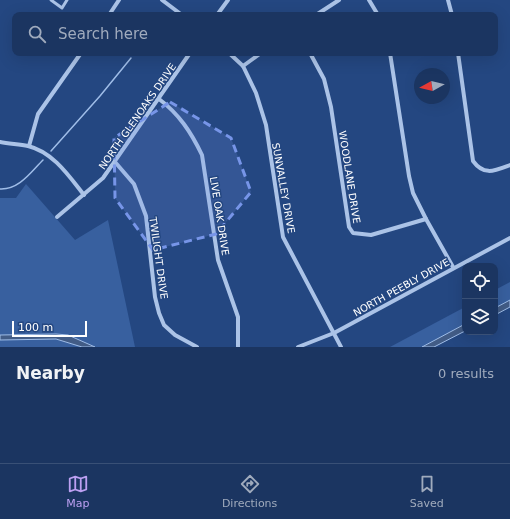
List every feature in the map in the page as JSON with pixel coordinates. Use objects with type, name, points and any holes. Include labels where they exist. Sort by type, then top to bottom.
[{"type":"street","points":[[110,12],[119,0]]},
{"type":"street","points":[[162,0],[178,12]]},
{"type":"street","points":[[219,12],[228,0]]},
{"type":"street","points":[[321,12],[339,0]]},
{"type":"street","points":[[369,0],[376,12]]},
{"type":"street","points":[[448,0],[451,12]]},
{"type":"street","points":[[29,146],[38,114],[79,56]]},
{"type":"street","name":"NORTH GLENOAKS DRIVE","points":[[57,217],[103,178],[188,56]]},
{"type":"street","name":"SUNVALLEY DRIVE","points":[[232,56],[242,66],[256,93],[266,125],[283,236],[341,347]]},
{"type":"street","points":[[242,66],[257,56]]},
{"type":"street","name":"WOODLANE DRIVE","points":[[312,56],[324,79],[331,107],[349,227],[353,233],[371,234],[426,219]]},
{"type":"street","points":[[390,56],[413,193],[453,267]]},
{"type":"street","points":[[458,56],[473,161],[479,169],[486,171],[510,166]]},
{"type":"street","name":"LIVE OAK DRIVE","points":[[159,99],[175,112],[194,140],[202,155],[218,260],[238,317],[238,347]]},
{"type":"street","points":[[0,142],[29,146],[59,164],[84,195]]},
{"type":"street","name":"TWILIGHT DRIVE","points":[[115,162],[134,184],[146,216],[155,297],[159,313],[164,324],[175,335],[196,347]]},
{"type":"street","name":"NORTH PEEBLY DRIVE","points":[[298,347],[334,333],[453,267],[510,238]]},
{"type":"lane","points":[[51,0],[62,8],[67,0]]},
{"type":"highlighted area","points":[[170,102],[231,138],[251,192],[216,234],[153,250],[115,198],[114,138]]},
{"type":"shaded area","points":[[26,184],[75,240],[108,220],[135,347],[95,347],[68,335],[0,335],[0,198],[16,198]]},
{"type":"shaded area","points":[[510,282],[510,300],[498,306],[498,299],[498,288]]},
{"type":"shaded area","points":[[510,300],[510,307],[498,313],[498,306]]},
{"type":"shaded area","points":[[462,309],[462,326],[422,347],[390,347]]},
{"type":"shaded area","points":[[462,326],[462,333],[434,347],[422,347]]},
{"type":"shaded area","points":[[0,335],[68,335],[95,347],[82,347],[56,339],[0,340]]},
{"type":"shaded area","points":[[29,338],[56,339],[82,347],[0,347],[0,340]]},
{"type":"waterway","points":[[51,151],[100,96],[131,58]]},
{"type":"waterway","points":[[0,189],[7,189],[19,183],[43,160]]}]
